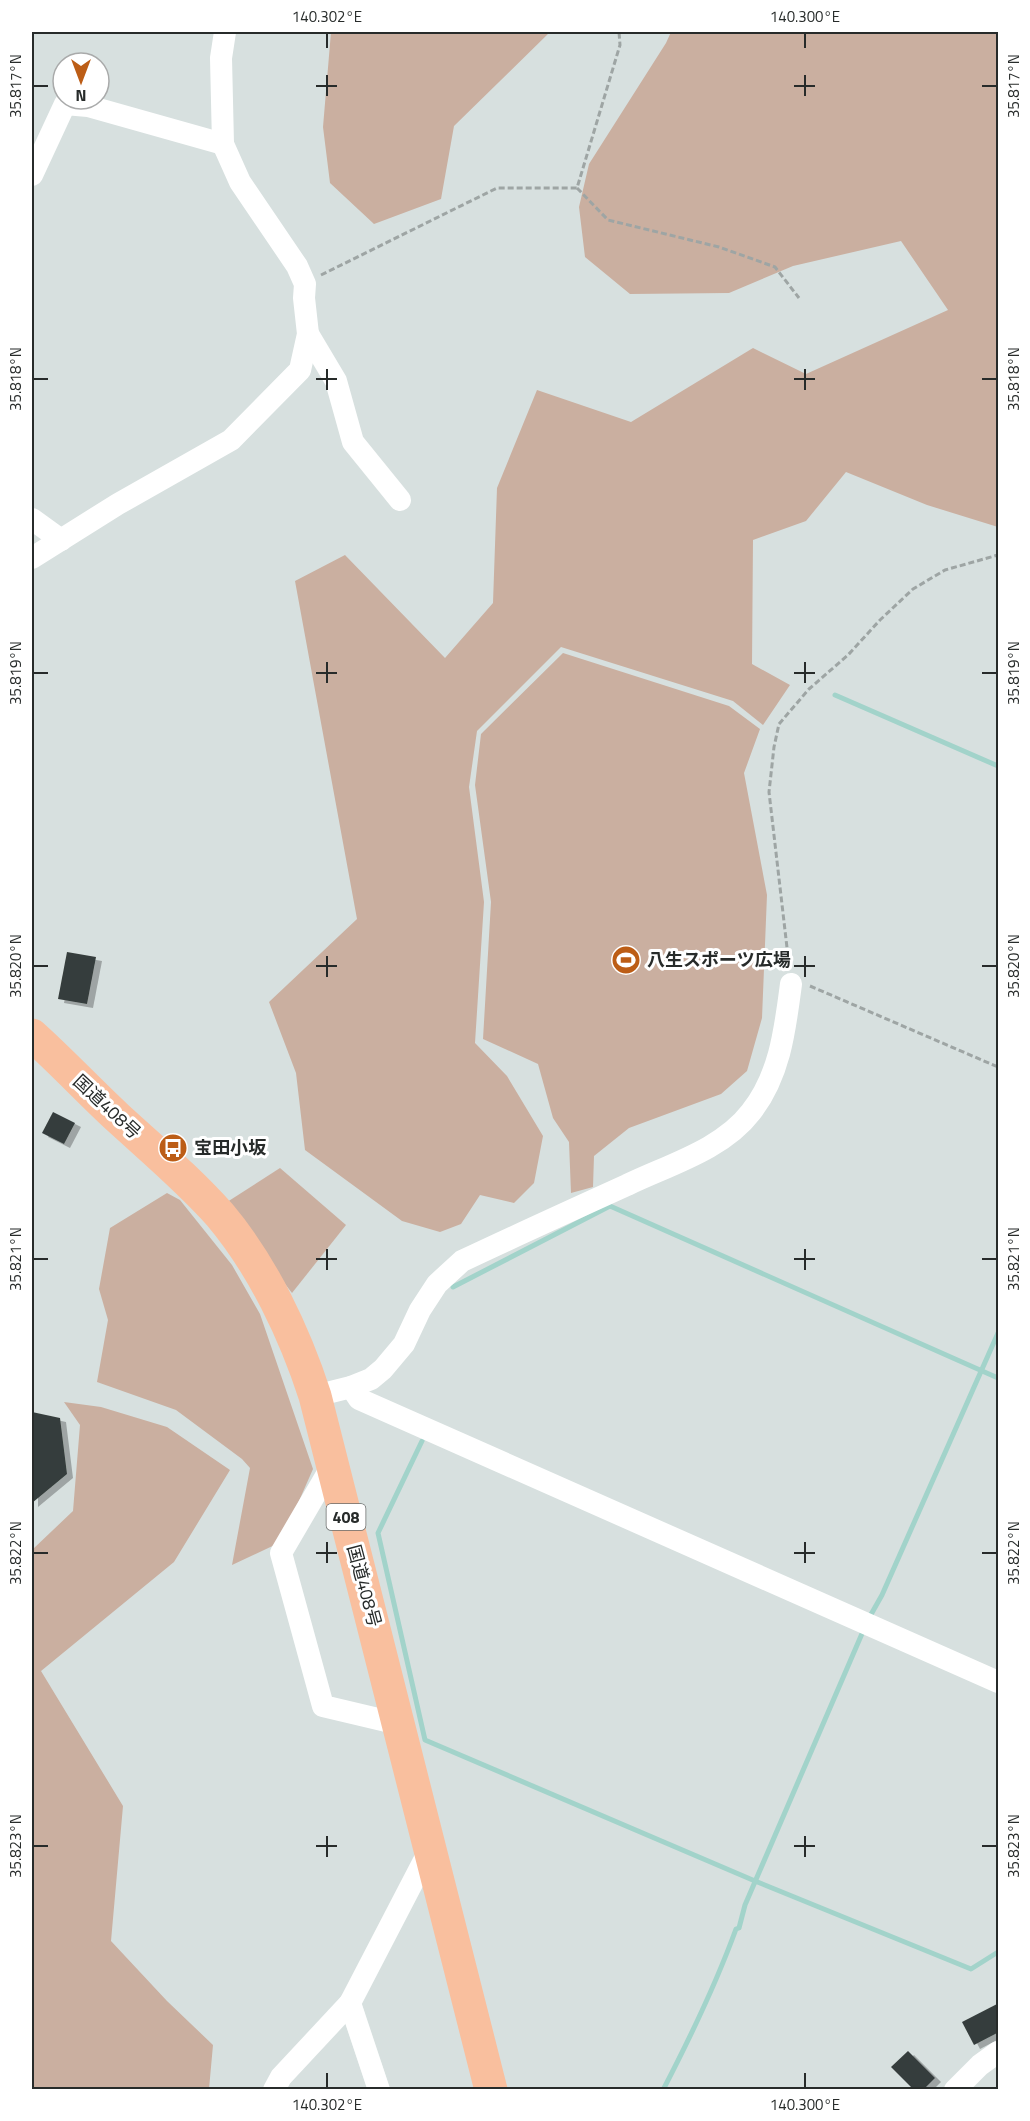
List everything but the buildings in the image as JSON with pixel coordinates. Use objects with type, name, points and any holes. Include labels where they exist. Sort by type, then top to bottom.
[{"type":"highway","name":"国道408号","points":[[34,1036],[87,1089],[186,1180],[220,1216],[243,1247],[272,1294],[296,1342],[315,1396],[333,1464],[491,2090]]},
{"type":"street","points":[[32,558],[118,504],[231,440],[300,370],[308,334],[304,298],[305,284],[297,266],[240,182],[223,144],[221,58],[225,32]]},
{"type":"street","points":[[32,175],[65,104],[88,106],[223,144]]},
{"type":"street","points":[[308,334],[336,381],[353,442],[400,500]]},
{"type":"street","points":[[32,519],[61,540]]},
{"type":"street","points":[[315,1396],[351,1387],[371,1379],[382,1369],[404,1344],[420,1310],[438,1284],[462,1261],[698,1153],[739,1126],[769,1085],[775,1069],[785,1031],[791,984]]},
{"type":"street","points":[[351,1387],[359,1399],[999,1683]]},
{"type":"street","points":[[333,1464],[281,1553],[322,1706],[399,1724]]},
{"type":"street","points":[[274,2090],[281,2077],[350,2004],[430,1850]]},
{"type":"street","points":[[350,2004],[379,2090]]},
{"type":"street","points":[[955,2090],[980,2065],[999,2052]]},
{"type":"path","points":[[577,188],[620,45],[619,32]]},
{"type":"path","points":[[305,284],[497,188],[577,188],[608,220],[719,247],[775,267],[800,298]]},
{"type":"path","points":[[999,555],[945,570],[913,589],[848,655],[809,688],[779,724],[769,792],[791,984],[802,983],[812,986],[999,1067]]},
{"type":"shaded area","points":[[331,32],[550,32],[454,126],[441,199],[374,224],[330,183],[323,127]]},
{"type":"shaded area","points":[[671,32],[998,32],[998,527],[927,505],[846,472],[806,521],[753,540],[752,664],[790,685],[763,725],[733,701],[561,647],[477,731],[469,787],[484,902],[475,1043],[507,1076],[543,1136],[534,1183],[514,1203],[480,1195],[461,1224],[440,1232],[402,1221],[305,1150],[296,1073],[269,1002],[357,919],[295,581],[345,555],[445,658],[493,603],[497,488],[537,390],[631,422],[753,348],[806,374],[948,310],[901,241],[793,266],[729,293],[630,294],[585,257],[579,207],[589,164]]},
{"type":"shaded area","name":"八生スポーツ広場","points":[[563,653],[729,706],[760,729],[744,773],[767,895],[762,1018],[747,1071],[721,1094],[629,1128],[594,1156],[593,1187],[571,1193],[569,1142],[553,1118],[538,1064],[483,1039],[491,902],[475,785],[481,734]]},
{"type":"shaded area","points":[[280,1168],[346,1225],[292,1293],[224,1204]]},
{"type":"shaded area","points":[[167,1193],[180,1200],[232,1265],[260,1314],[313,1469],[281,1542],[232,1565],[250,1468],[242,1459],[176,1410],[97,1382],[108,1320],[99,1289],[110,1228]]},
{"type":"shaded area","points":[[64,1402],[101,1407],[167,1427],[230,1470],[174,1562],[41,1671],[123,1806],[111,1941],[167,2001],[213,2045],[209,2089],[32,2089],[32,1550],[73,1511],[80,1425]]},
{"type":"waterway","points":[[835,695],[998,766]]},
{"type":"waterway","points":[[453,1287],[610,1206],[998,1378]]},
{"type":"waterway","points":[[869,1618],[882,1595],[998,1333]]},
{"type":"waterway","points":[[422,1441],[378,1533],[425,1740],[755,1881],[971,1969],[998,1952]]},
{"type":"waterway","points":[[663,2090],[702,2011],[736,1929],[739,1928],[745,1905],[864,1629]]},
{"type":"place","name":"八生スポーツ広場","points":[[626,960]]},
{"type":"place","name":"宝田小坂","points":[[173,1148]]}]
